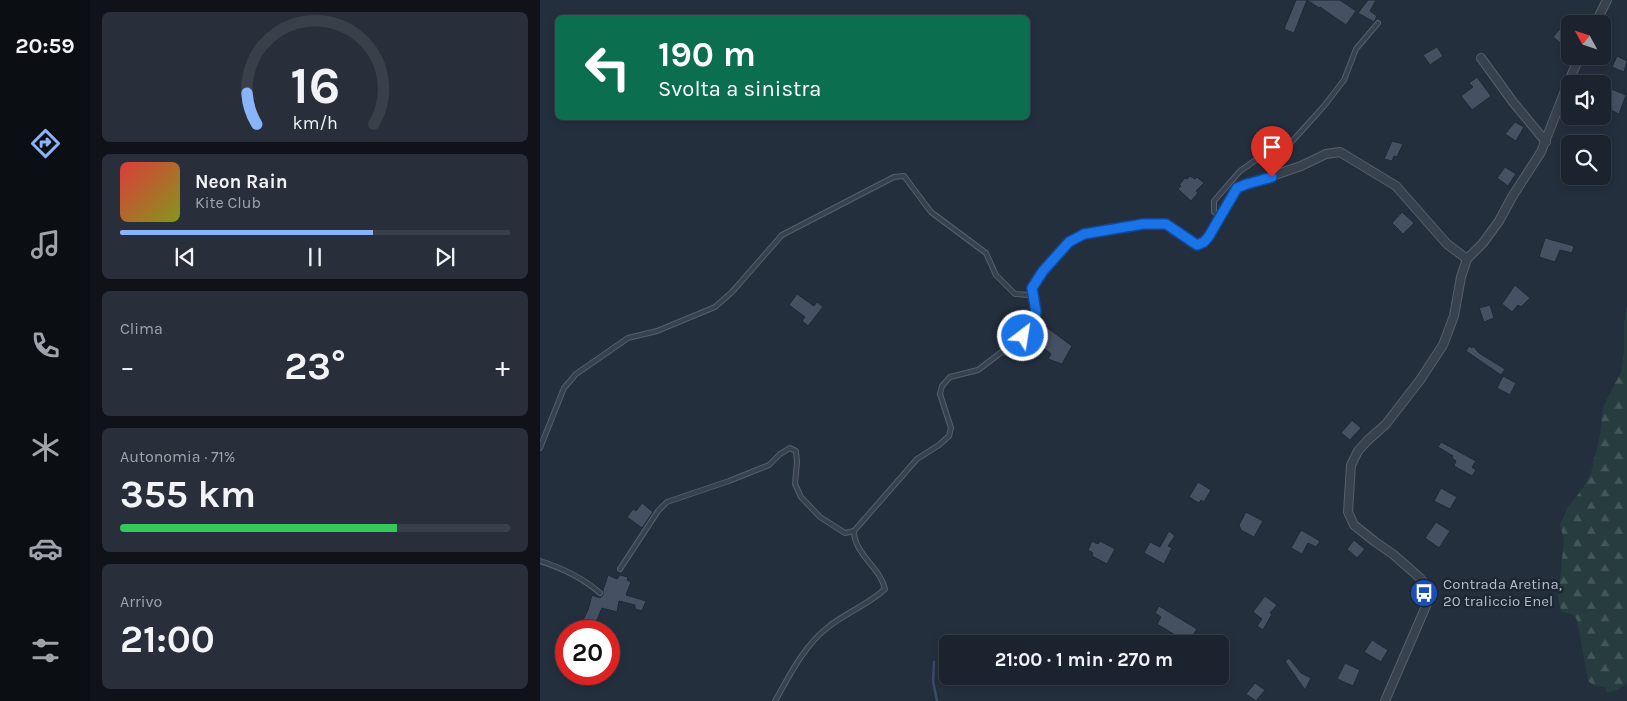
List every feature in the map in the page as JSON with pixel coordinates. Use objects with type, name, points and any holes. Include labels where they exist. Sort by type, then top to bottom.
[{"type":"street","points":[[1600,15],[1607,0]]},
{"type":"street","points":[[1481,58],[1513,102],[1546,142]]},
{"type":"street","points":[[1385,701],[1429,595],[1427,586],[1420,578],[1394,555],[1354,525],[1348,512],[1351,465],[1358,451],[1386,424],[1420,380],[1443,345],[1454,316],[1461,277],[1467,259],[1483,243],[1499,221],[1546,142],[1576,65]]},
{"type":"street","points":[[1032,329],[1036,312],[1032,288],[1043,271],[1069,242],[1084,234],[1143,224],[1166,224],[1197,245],[1204,242],[1209,236],[1237,188],[1286,172],[1326,154],[1340,152],[1396,186],[1447,244],[1467,259]]},
{"type":"lane","points":[[1220,217],[1214,212],[1214,201],[1240,171],[1260,157],[1276,155],[1287,147],[1324,106],[1344,80],[1356,49],[1378,23]]},
{"type":"lane","points":[[540,448],[564,388],[576,374],[628,338],[657,332],[715,308],[732,292],[782,235],[894,176],[904,176],[931,212],[986,253],[996,275],[1015,294],[1028,295],[1033,293]]},
{"type":"lane","points":[[620,568],[658,511],[667,502],[729,482],[769,465],[780,454],[790,448],[796,451],[795,484],[801,497],[820,516],[845,533],[854,531],[916,459],[939,445],[949,436],[951,428],[940,394],[942,386],[950,377],[978,370],[1032,329]]},
{"type":"lane","points":[[775,701],[798,659],[827,628],[877,597],[885,589],[883,580],[862,553],[854,538],[854,531]]},
{"type":"lane","points":[[540,561],[558,567],[590,584],[600,592]]},
{"type":"green space","points":[[1626,306],[1627,682],[1618,690],[1607,692],[1605,687],[1595,686],[1588,681],[1577,620],[1574,615],[1561,611],[1558,597],[1564,540],[1560,525],[1568,507],[1583,488],[1591,473],[1600,435],[1603,407],[1621,372]]},
{"type":"building","points":[[1296,0],[1307,0],[1294,33],[1284,29]]},
{"type":"building","points":[[1307,0],[1340,0],[1356,11],[1346,25]]},
{"type":"building","points":[[1368,0],[1376,0],[1370,11],[1377,16],[1374,22],[1358,13]]},
{"type":"building","points":[[1561,27],[1561,43],[1553,37]]},
{"type":"building","points":[[1437,47],[1443,56],[1430,65],[1423,55]]},
{"type":"building","points":[[1617,56],[1627,61],[1624,72],[1612,67]]},
{"type":"building","points":[[1477,77],[1491,96],[1472,110],[1461,96],[1473,87],[1469,83]]},
{"type":"building","points":[[1611,89],[1626,95],[1619,114],[1611,110]]},
{"type":"building","points":[[1515,122],[1524,127],[1516,141],[1505,134]]},
{"type":"building","points":[[1392,141],[1403,144],[1397,157],[1394,156],[1392,161],[1384,159]]},
{"type":"building","points":[[1505,167],[1516,174],[1508,186],[1497,178]]},
{"type":"building","points":[[1190,176],[1195,179],[1197,177],[1204,183],[1196,191],[1198,193],[1191,201],[1178,189],[1185,178],[1187,179]]},
{"type":"building","points":[[1402,212],[1414,223],[1403,234],[1392,223]]},
{"type":"building","points":[[1545,238],[1574,246],[1572,253],[1560,250],[1555,262],[1539,257]]},
{"type":"building","points":[[1515,285],[1530,298],[1521,307],[1518,305],[1512,312],[1502,304]]},
{"type":"building","points":[[797,294],[814,306],[817,302],[823,307],[808,326],[802,321],[805,317],[789,305]]},
{"type":"building","points":[[1490,305],[1494,318],[1484,322],[1479,308]]},
{"type":"building","points":[[1045,326],[1072,346],[1062,364],[1048,359],[1051,354],[1034,340]]},
{"type":"building","points":[[1469,346],[1472,348],[1473,346],[1479,353],[1505,369],[1501,375],[1466,351]]},
{"type":"building","points":[[1503,376],[1516,383],[1510,395],[1497,388]]},
{"type":"building","points":[[1352,420],[1361,428],[1350,440],[1341,433]]},
{"type":"building","points":[[1441,442],[1476,461],[1472,467],[1476,470],[1472,476],[1454,466],[1456,461],[1452,458],[1453,456],[1438,447]]},
{"type":"building","points":[[1198,482],[1211,490],[1204,502],[1201,500],[1199,503],[1189,497]]},
{"type":"building","points":[[1441,488],[1457,497],[1450,509],[1434,501]]},
{"type":"building","points":[[642,503],[653,512],[642,528],[627,517],[633,509],[636,511]]},
{"type":"building","points":[[1246,512],[1263,521],[1254,537],[1241,530],[1239,525]]},
{"type":"building","points":[[1436,522],[1450,531],[1439,548],[1425,538]]},
{"type":"building","points":[[1301,530],[1320,541],[1316,547],[1308,543],[1302,554],[1291,548]]},
{"type":"building","points":[[1169,531],[1175,536],[1168,546],[1172,548],[1164,564],[1144,553],[1150,542],[1160,547]]},
{"type":"building","points":[[1354,540],[1365,549],[1357,558],[1347,549]]},
{"type":"building","points":[[1092,541],[1098,544],[1100,541],[1115,549],[1107,564],[1092,556],[1093,553],[1088,550]]},
{"type":"building","points":[[608,575],[617,579],[620,575],[628,577],[627,580],[631,582],[626,595],[646,601],[642,611],[635,609],[635,605],[619,601],[617,612],[602,608],[597,620],[583,620],[592,595],[600,598],[603,595]]},
{"type":"building","points":[[1265,596],[1277,605],[1270,613],[1272,614],[1263,630],[1257,626],[1262,619],[1253,612]]},
{"type":"building","points":[[1159,606],[1197,629],[1193,635],[1175,635],[1157,624],[1161,617],[1155,613]]},
{"type":"building","points":[[1372,640],[1388,650],[1381,662],[1364,652]]},
{"type":"building","points":[[1289,658],[1301,673],[1311,678],[1305,690],[1285,661]]},
{"type":"building","points":[[1345,663],[1360,670],[1353,686],[1337,679]]},
{"type":"building","points":[[1255,683],[1265,690],[1256,701],[1246,694]]},
{"type":"waterway","points":[[934,662],[933,681],[937,701]]},
{"type":"place","name":"Contrada Aretina, 20 traliccio Enel","points":[[1424,593]]},
{"type":"route","points":[[1023,336],[1032,329],[1036,312],[1032,288],[1043,271],[1069,242],[1084,234],[1143,224],[1166,224],[1197,245],[1204,242],[1209,236],[1237,188],[1272,177]]}]
